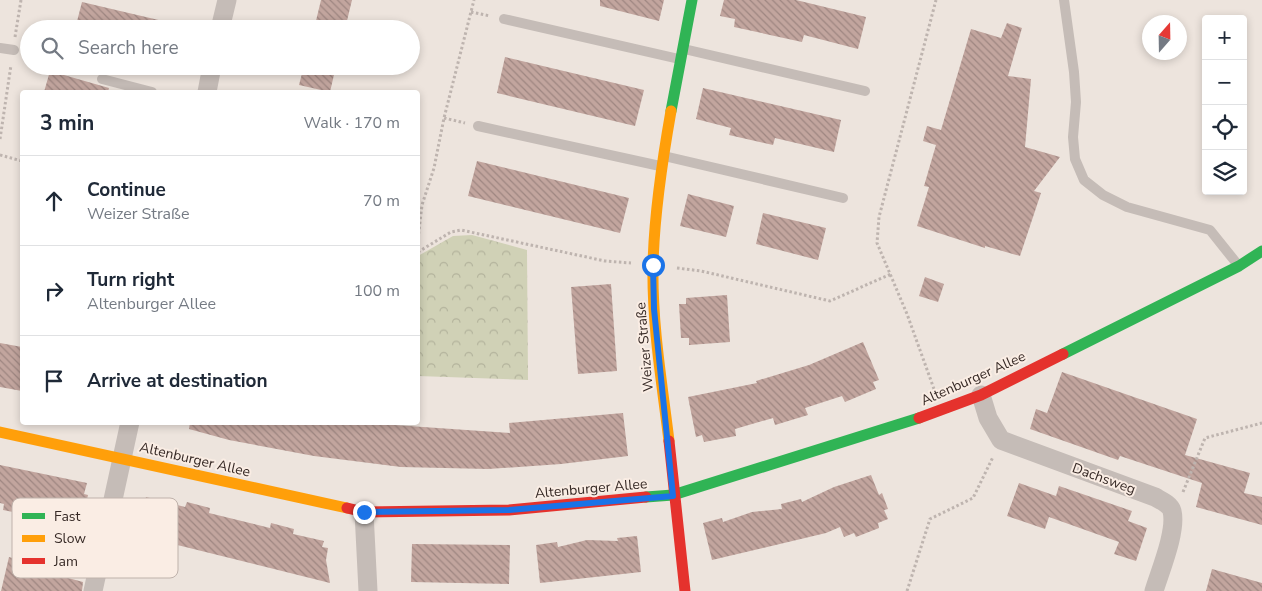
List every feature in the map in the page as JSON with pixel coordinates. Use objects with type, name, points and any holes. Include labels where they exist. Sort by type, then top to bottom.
[{"type":"street","points":[[222,20],[227,0]]},
{"type":"street","name":"Weizer Straße","points":[[685,591],[673,496],[654,309],[653,265],[662,161],[692,0]]},
{"type":"street","points":[[207,90],[210,75]]},
{"type":"street","name":"Altenburger Allee","points":[[0,432],[122,457],[364,512],[509,510],[673,496],[942,411],[981,394],[1239,266],[1262,252]]},
{"type":"street","points":[[981,394],[988,418],[1001,440]]},
{"type":"street","points":[[113,498],[129,425]]},
{"type":"street","name":"Dachsweg","points":[[1001,440],[1154,496],[1172,510]]},
{"type":"street","points":[[1154,591],[1173,526],[1172,510]]},
{"type":"street","points":[[364,512],[368,591]]},
{"type":"street","points":[[93,591],[96,578]]},
{"type":"lane","points":[[1064,0],[1075,79],[1076,102],[1072,137],[1075,160],[1084,180],[1103,195],[1127,207],[1210,230],[1239,266]]},
{"type":"lane","points":[[504,19],[865,91]]},
{"type":"lane","points":[[0,48],[14,50]]},
{"type":"lane","points":[[102,79],[144,90]]},
{"type":"lane","points":[[478,126],[843,198]]},
{"type":"path","points":[[0,139],[20,0]]},
{"type":"path","points":[[420,222],[422,205],[434,168],[444,118],[474,0]]},
{"type":"path","points":[[936,0],[880,217],[877,243],[907,314],[942,411]]},
{"type":"path","points":[[444,118],[478,126]]},
{"type":"path","points":[[0,156],[20,161]]},
{"type":"path","points":[[1172,510],[1188,480],[1205,438],[1262,423]]},
{"type":"path","points":[[907,591],[930,519],[973,498],[1001,440]]},
{"type":"green space","points":[[472,235],[527,250],[528,380],[420,376],[420,255],[453,236]]},
{"type":"building","points":[[321,0],[352,0],[347,20],[316,20]]},
{"type":"building","points":[[600,0],[664,0],[659,21],[600,6]]},
{"type":"building","points":[[724,0],[796,0],[866,17],[858,49],[804,35],[802,42],[734,27],[735,19],[720,16]]},
{"type":"building","points":[[82,2],[158,20],[77,20]]},
{"type":"building","points":[[1007,23],[1022,28],[1008,76],[1031,79],[1025,147],[1060,157],[1034,191],[1041,193],[1020,256],[985,246],[985,248],[917,226],[929,187],[924,186],[936,145],[923,141],[927,126],[941,130],[971,29],[1001,38]]},
{"type":"building","points":[[505,57],[644,90],[635,126],[497,93]]},
{"type":"building","points":[[49,75],[64,75],[109,88],[108,90],[45,90]]},
{"type":"building","points":[[302,75],[334,75],[330,90],[299,85]]},
{"type":"building","points":[[703,88],[841,120],[834,152],[775,138],[773,145],[729,135],[731,128],[696,119]]},
{"type":"building","points":[[477,161],[629,198],[620,233],[468,196]]},
{"type":"building","points":[[688,194],[734,206],[726,237],[680,226]]},
{"type":"building","points":[[763,213],[826,228],[818,260],[756,244]]},
{"type":"building","points":[[925,277],[944,284],[938,302],[919,296]]},
{"type":"building","points":[[611,284],[617,371],[578,374],[571,287]]},
{"type":"building","points":[[727,295],[730,342],[689,345],[689,338],[681,338],[679,304],[686,304],[686,298]]},
{"type":"building","points":[[863,342],[879,380],[873,382],[876,389],[845,402],[842,396],[805,408],[808,415],[775,425],[773,418],[735,429],[736,436],[704,442],[702,435],[696,437],[688,397],[757,383],[756,381],[809,365]]},
{"type":"building","points":[[0,343],[20,347],[20,391],[0,387]]},
{"type":"building","points":[[1062,372],[1197,419],[1185,455],[1250,473],[1244,493],[1262,497],[1262,525],[1196,507],[1202,483],[1120,456],[1118,460],[1030,429],[1036,409],[1047,413]]},
{"type":"building","points":[[623,413],[628,456],[561,464],[488,469],[401,467],[314,456],[229,440],[189,429],[190,425],[394,425],[510,433],[509,423]]},
{"type":"building","points":[[0,465],[87,483],[84,494],[88,495],[87,498],[12,498],[12,512],[3,510],[4,504],[0,503]]},
{"type":"building","points":[[871,475],[879,495],[882,493],[888,509],[884,510],[888,519],[878,523],[879,528],[856,537],[854,533],[844,537],[840,527],[826,533],[712,560],[703,523],[722,518],[723,522],[752,512],[782,509],[781,504],[801,499],[802,502],[834,487]]},
{"type":"building","points":[[1019,483],[1056,496],[1059,486],[1132,511],[1128,521],[1147,528],[1136,561],[1114,554],[1119,542],[1049,517],[1045,529],[1007,516]]},
{"type":"building","points":[[187,502],[210,508],[209,513],[270,528],[271,523],[294,529],[293,534],[324,541],[322,547],[328,548],[326,560],[330,583],[178,545],[178,505],[185,507]]},
{"type":"building","points":[[637,536],[641,572],[540,583],[536,545],[557,542],[558,547],[587,540],[618,541],[617,538]]},
{"type":"building","points":[[412,544],[510,545],[509,584],[411,582]]},
{"type":"building","points":[[9,557],[12,558],[12,578],[68,578],[83,582],[82,591],[1,591]]},
{"type":"building","points":[[1212,569],[1262,583],[1262,591],[1206,591]]},
{"type":"traffic: fast","points":[[671,111],[692,0]]},
{"type":"traffic: fast","points":[[1063,354],[1239,266],[1262,251]]},
{"type":"traffic: fast","points":[[646,497],[673,495],[919,418]]},
{"type":"traffic: slow","points":[[669,441],[656,332],[653,266],[659,188],[671,111]]},
{"type":"traffic: slow","points":[[0,432],[347,508]]},
{"type":"traffic: jam","points":[[919,418],[981,395],[1063,354]]},
{"type":"traffic: jam","points":[[669,441],[685,591]]},
{"type":"traffic: jam","points":[[347,508],[364,512],[509,510],[646,497]]},
{"type":"route","points":[[364,512],[509,510],[673,496],[654,309],[653,265]]}]
